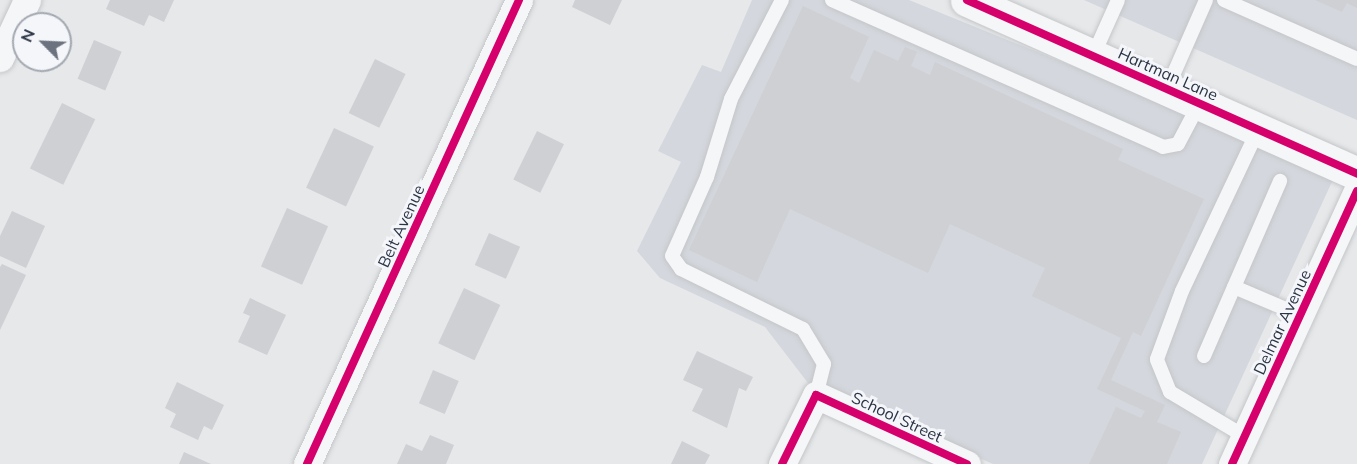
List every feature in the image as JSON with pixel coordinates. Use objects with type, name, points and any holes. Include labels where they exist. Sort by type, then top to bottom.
[{"type":"street","points":[[0,58],[27,0]]},
{"type":"street","name":"Belt Avenue","points":[[307,464],[519,0]]},
{"type":"street","name":"Hartman Lane","points":[[968,0],[1357,174]]},
{"type":"street","name":"Delmar Avenue","points":[[1232,464],[1357,191]]},
{"type":"street","points":[[782,464],[816,395]]},
{"type":"street","name":"School Street","points":[[816,395],[967,464]]},
{"type":"lane","points":[[782,0],[731,99],[707,177],[672,256],[681,269],[803,329],[824,364],[816,395]]},
{"type":"lane","points":[[832,0],[1163,147],[1178,144],[1199,103]]},
{"type":"lane","points":[[1093,56],[1118,0]]},
{"type":"lane","points":[[1167,89],[1206,0]]},
{"type":"lane","points":[[1224,0],[1357,58]]},
{"type":"lane","points":[[1244,436],[1170,392],[1157,359],[1182,291],[1258,130]]},
{"type":"lane","points":[[1204,356],[1280,181]]},
{"type":"lane","points":[[1234,287],[1300,315]]},
{"type":"shaded area","points":[[752,0],[909,0],[1336,173],[1202,464],[993,464],[808,383],[765,327],[660,278],[637,251],[681,162],[658,151],[702,65],[721,72]]},
{"type":"shaded area","points":[[1084,0],[1357,0],[1357,120]]},
{"type":"building","points":[[110,0],[174,0],[164,22],[149,15],[144,26],[106,9]]},
{"type":"building","points":[[575,0],[622,0],[610,25],[572,7]]},
{"type":"building","points":[[1315,0],[1357,0],[1357,8],[1347,3],[1342,12]]},
{"type":"building","points":[[803,6],[869,37],[850,78],[859,83],[874,50],[898,61],[905,47],[917,52],[911,66],[930,75],[935,62],[1123,149],[1118,160],[1204,199],[1141,336],[1133,332],[1111,380],[1165,405],[1157,422],[1181,432],[1167,464],[1089,464],[1116,407],[1141,418],[1145,411],[1097,389],[1121,338],[1032,296],[1045,268],[950,224],[928,273],[790,209],[757,282],[689,250]]},
{"type":"building","points":[[94,40],[122,52],[105,90],[78,79]]},
{"type":"building","points":[[375,59],[406,74],[379,128],[349,113]]},
{"type":"building","points":[[62,103],[95,119],[63,185],[30,169]]},
{"type":"building","points":[[334,128],[374,147],[346,206],[306,188]]},
{"type":"building","points":[[537,131],[564,144],[540,193],[513,180]]},
{"type":"building","points":[[287,208],[328,226],[302,285],[261,266]]},
{"type":"building","points":[[12,211],[45,226],[26,268],[0,256],[0,236]]},
{"type":"building","points":[[489,233],[520,247],[506,279],[475,265]]},
{"type":"building","points":[[2,264],[26,275],[0,330],[0,267]]},
{"type":"building","points":[[464,288],[500,305],[474,360],[438,343]]},
{"type":"building","points":[[250,298],[286,315],[267,355],[238,342],[250,316],[243,313]]},
{"type":"building","points":[[697,351],[753,377],[746,391],[739,388],[727,428],[692,411],[703,389],[683,380]]},
{"type":"building","points":[[433,370],[459,381],[445,414],[419,403]]},
{"type":"building","points":[[177,382],[224,405],[212,430],[204,426],[198,440],[170,427],[176,414],[165,408]]},
{"type":"building","points":[[430,435],[454,445],[446,464],[397,464],[406,444],[422,451]]},
{"type":"building","points":[[682,441],[710,455],[705,464],[671,464]]},
{"type":"building","points":[[184,452],[211,464],[179,464]]},
{"type":"cycle path","points":[[307,464],[519,0]]},
{"type":"cycle path","points":[[967,0],[1357,174]]},
{"type":"cycle path","points":[[1232,464],[1357,191]]},
{"type":"cycle path","points":[[782,464],[816,395],[967,464]]}]
